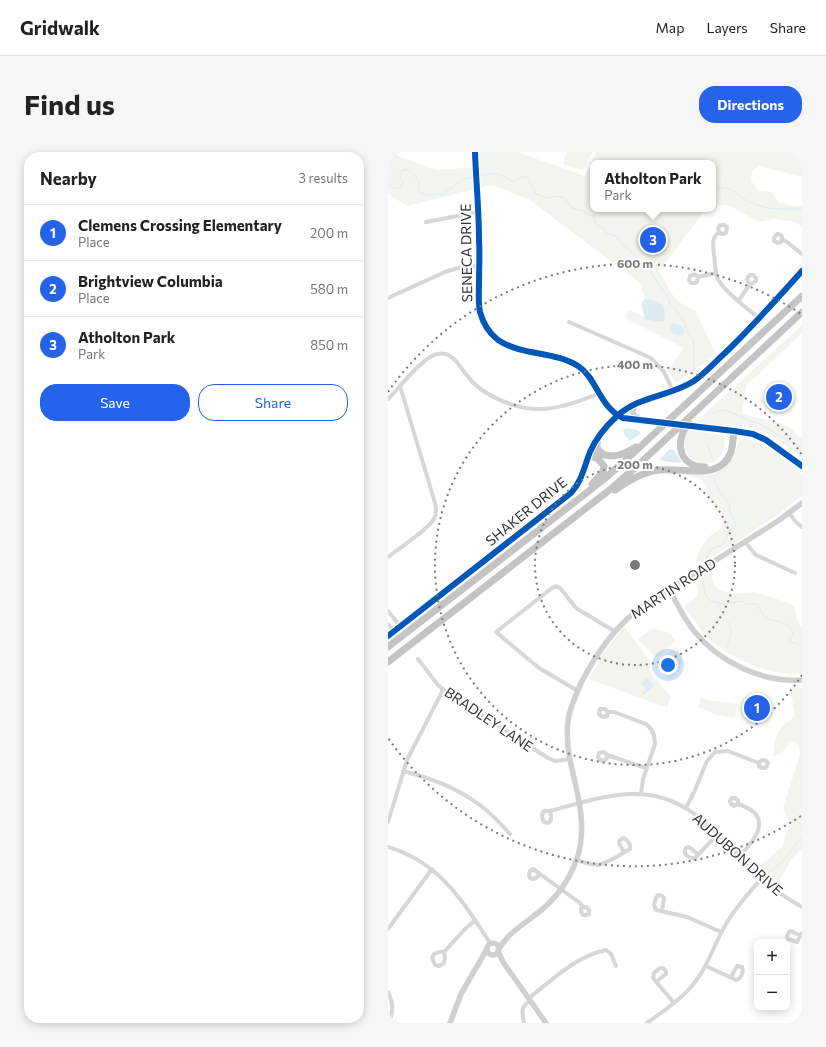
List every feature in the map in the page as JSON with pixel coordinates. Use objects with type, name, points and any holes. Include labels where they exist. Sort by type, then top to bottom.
[{"type":"highway","points":[[388,647],[603,480],[802,295]]},
{"type":"highway","points":[[388,662],[566,524],[636,467],[802,313]]},
{"type":"highway","points":[[717,391],[684,429],[680,440],[680,449],[686,460],[693,464],[701,467],[713,466],[726,454],[732,431]]},
{"type":"highway","points":[[566,524],[631,480],[646,473],[658,470],[674,469],[705,471],[718,468],[725,462],[731,452],[732,431]]},
{"type":"highway","points":[[589,454],[618,456],[626,453],[652,436]]},
{"type":"highway","points":[[598,438],[596,446],[597,449],[601,453],[608,456]]},
{"type":"highway","points":[[572,504],[604,469],[601,461],[589,454]]},
{"type":"street","name":"SENECA DRIVE","points":[[475,152],[480,311],[485,324],[494,336],[515,348],[561,359],[580,367],[588,375],[598,394],[617,415]]},
{"type":"street","points":[[426,222],[478,212]]},
{"type":"street","points":[[719,232],[715,236],[713,242],[716,273],[722,284],[760,319]]},
{"type":"street","points":[[782,239],[802,254]]},
{"type":"street","points":[[388,298],[445,272],[461,267],[479,266]]},
{"type":"street","name":"SHAKER DRIVE","points":[[388,636],[571,493],[580,480],[589,454],[598,438],[617,415],[636,403],[653,396],[673,391],[692,382],[704,373],[760,319],[802,271]]},
{"type":"street","points":[[698,277],[716,273]]},
{"type":"street","points":[[739,300],[750,284]]},
{"type":"street","points":[[569,322],[651,358],[664,372],[673,391]]},
{"type":"street","points":[[388,399],[426,359],[442,353],[452,357],[468,377],[484,392],[514,405],[538,409],[554,408],[574,403],[598,394]]},
{"type":"street","points":[[388,557],[427,527],[436,513],[435,503],[400,386]]},
{"type":"street","points":[[636,403],[633,414],[644,421]]},
{"type":"street","points":[[617,415],[623,418],[644,421],[753,434],[766,440],[802,466]]},
{"type":"street","name":"MARTIN ROAD","points":[[496,947],[547,905],[562,889],[576,860],[582,834],[580,803],[567,740],[568,724],[571,707],[595,658],[614,631],[640,608],[745,542],[802,503]]},
{"type":"street","points":[[789,513],[796,522],[802,526]]},
{"type":"street","points":[[745,542],[756,556],[795,573]]},
{"type":"street","points":[[578,691],[539,668],[496,632],[556,586],[560,588],[576,608],[614,631]]},
{"type":"street","points":[[669,589],[682,614],[695,632],[724,658],[746,670],[766,676],[787,680],[802,680]]},
{"type":"street","points":[[388,612],[400,626]]},
{"type":"street","points":[[388,624],[394,631]]},
{"type":"street","name":"BRADLEY LANE","points":[[418,659],[443,690],[548,758],[555,761],[570,759]]},
{"type":"street","points":[[388,822],[403,771],[414,744],[443,690]]},
{"type":"street","points":[[608,712],[614,712],[642,722],[651,729],[654,735],[655,744],[646,768],[641,794]]},
{"type":"street","points":[[686,808],[707,760],[715,752],[728,751],[759,763]]},
{"type":"street","points":[[607,755],[646,768]]},
{"type":"street","points":[[403,771],[438,782],[462,794],[481,806],[510,834]]},
{"type":"street","name":"AUDUBON DRIVE","points":[[550,811],[616,795],[641,794],[662,797],[686,808],[706,822],[761,879],[802,907]]},
{"type":"street","points":[[738,804],[753,810],[759,825],[754,840],[739,856]]},
{"type":"street","points":[[698,854],[718,834]]},
{"type":"street","points":[[388,847],[413,857],[432,869],[453,890],[474,920],[496,947],[504,962],[546,1023]]},
{"type":"street","points":[[576,860],[599,865],[624,852]]},
{"type":"street","points":[[388,928],[432,869]]},
{"type":"street","points":[[540,874],[562,889],[583,907]]},
{"type":"street","points":[[648,1023],[691,988],[706,966],[721,932],[733,913],[761,879]]},
{"type":"street","points":[[662,910],[687,917],[721,932]]},
{"type":"street","points":[[444,952],[474,920]]},
{"type":"street","points":[[450,1023],[461,994],[478,967],[488,945],[496,947]]},
{"type":"street","points":[[478,967],[493,954],[496,947]]},
{"type":"street","points":[[487,950],[504,962]]},
{"type":"street","points":[[524,1023],[522,1010],[529,999],[578,962],[591,955],[606,950],[611,954],[616,966]]},
{"type":"street","points":[[706,966],[731,977]]},
{"type":"street","points":[[657,981],[674,1003]]},
{"type":"street","points":[[388,992],[392,1004],[391,1015],[388,1023]]},
{"type":"shaded area","points":[[388,152],[396,152],[398,156],[436,170],[479,167],[478,152],[517,152],[585,176],[590,165],[590,212],[704,212],[659,271],[673,295],[681,303],[695,310],[715,352],[707,361],[676,383],[668,371],[684,348],[625,318],[628,310],[656,322],[660,322],[665,313],[662,306],[655,301],[645,299],[640,283],[530,200],[492,185],[407,206],[388,194]]},
{"type":"shaded area","points":[[567,152],[592,152],[584,169],[581,170],[563,164]]},
{"type":"shaded area","points":[[596,152],[802,152],[802,177],[759,166],[752,171],[751,180],[758,191],[772,192],[778,202],[802,206],[802,227],[796,222],[774,219],[759,222],[730,206],[716,204],[716,160],[592,160]]},
{"type":"shaded area","points":[[645,299],[661,304],[665,311],[664,321],[656,322],[645,319],[642,302]]},
{"type":"shaded area","points":[[672,323],[678,324],[685,331],[682,336],[672,333],[669,328]]},
{"type":"shaded area","points":[[802,325],[802,333],[746,386],[742,414],[773,421],[790,428],[796,435],[802,438],[802,458],[777,440],[756,429],[738,425],[700,424],[698,420]]},
{"type":"shaded area","points":[[626,428],[637,430],[641,433],[630,441],[624,434],[623,430]]},
{"type":"shaded area","points":[[688,430],[723,436],[725,439],[724,449],[717,460],[705,464],[698,463],[688,455],[685,449],[684,440]]},
{"type":"shaded area","points":[[741,438],[766,447],[802,474],[802,495],[776,516],[722,551],[703,561],[697,561],[698,555],[705,541],[723,525],[723,518],[720,510],[709,498],[702,480],[684,474],[716,473],[727,465],[732,458]]},
{"type":"shaded area","points":[[670,449],[674,450],[682,463],[661,461],[660,459]]},
{"type":"shaded area","points":[[712,569],[714,586],[721,590],[733,594],[755,592],[789,603],[794,607],[798,622],[802,627],[802,674],[775,672],[734,657],[722,649],[702,631],[684,606],[695,599],[698,594],[698,577]]},
{"type":"shaded area","points":[[624,627],[651,662],[649,671],[671,697],[667,708],[589,679],[605,650]]},
{"type":"shaded area","points":[[651,629],[665,632],[676,640],[659,657],[655,657],[638,639]]},
{"type":"shaded area","points":[[676,647],[681,656],[682,665],[678,673],[670,680],[657,666],[657,661]]},
{"type":"shaded area","points":[[647,678],[654,686],[644,695],[642,693],[646,689],[641,683]]},
{"type":"shaded area","points":[[790,688],[802,688],[802,848],[793,857],[776,886],[757,868],[782,847],[790,823],[783,808],[800,754],[798,744],[794,741],[790,741],[783,751],[773,756],[777,734],[795,715]]},
{"type":"shaded area","points":[[701,698],[737,704],[735,718],[712,714],[712,712],[698,707]]},
{"type":"waterway","points":[[388,183],[394,188],[401,188],[403,182],[399,176],[403,170],[406,170],[412,172],[418,180],[420,186],[418,189],[419,192],[426,195],[441,194],[464,179],[475,177]]},
{"type":"waterway","points":[[478,176],[497,174],[514,182],[521,177],[527,177],[536,194],[548,198],[558,196],[564,198],[572,208],[584,211],[594,217],[596,225],[604,228],[606,234],[612,234],[617,237],[635,257],[648,266],[654,278],[667,295],[670,304],[685,323],[688,334],[693,339],[694,344],[693,373]]},
{"type":"waterway","points":[[716,190],[723,188],[731,189],[748,201],[759,206],[778,209],[802,209]]},
{"type":"waterway","points":[[593,216],[598,212]]},
{"type":"waterway","points":[[714,413],[722,410],[728,411],[764,426],[783,438],[802,447]]},
{"type":"waterway","points":[[707,443],[712,458]]},
{"type":"waterway","points":[[706,560],[710,551],[720,546],[725,541],[727,532],[735,526],[736,523],[731,516],[729,504],[719,491],[714,477]]},
{"type":"waterway","points":[[702,574],[705,595],[711,601],[724,604],[742,601],[747,604],[757,604],[764,617],[782,622],[792,630],[793,635],[789,638],[790,642],[802,645]]},
{"type":"waterway","points":[[717,603],[731,629],[731,634],[726,648]]},
{"type":"waterway","points":[[768,873],[782,862],[802,837]]},
{"type":"cycle path","points":[[475,152],[479,229],[479,309],[489,331],[498,340],[517,349],[559,358],[578,366],[590,378],[609,407],[623,418],[753,434],[766,440],[802,466]]},
{"type":"cycle path","points":[[388,636],[571,493],[580,479],[595,442],[617,416],[636,404],[675,390],[698,378],[745,333],[802,271]]},
{"type":"place","name":"Atholton Park","points":[[653,240]]},
{"type":"place","name":"Brightview Columbia","points":[[779,397]]},
{"type":"place","name":"Clemens Crossing Elementary","points":[[757,708]]}]
